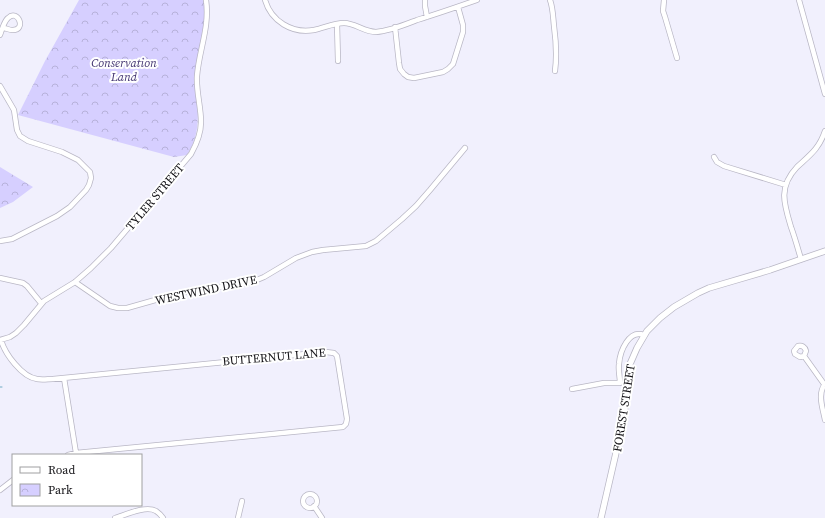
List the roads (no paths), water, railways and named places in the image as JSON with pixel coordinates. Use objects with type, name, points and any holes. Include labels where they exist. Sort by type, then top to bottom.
[{"type":"street","name":"TYLER STREET","points":[[0,340],[10,337],[16,333],[24,326],[41,303],[50,296],[75,282],[91,268],[111,248],[191,154],[195,146],[201,122],[197,78],[207,18],[206,0]]},
{"type":"street","points":[[265,0],[273,16],[291,28],[307,31],[348,23],[372,32],[395,27],[478,0]]},
{"type":"street","points":[[425,0],[427,17]]},
{"type":"street","points":[[550,0],[553,12],[556,71]]},
{"type":"street","points":[[664,0],[664,17],[677,58]]},
{"type":"street","points":[[799,0],[825,94]]},
{"type":"street","points":[[395,27],[400,69],[404,74],[408,77],[414,78],[444,72],[453,64],[463,32],[463,25],[458,7]]},
{"type":"street","points":[[337,24],[338,62]]},
{"type":"street","points":[[0,35],[3,28]]},
{"type":"street","points":[[0,86],[14,110],[17,130],[22,138],[75,158],[90,172],[90,184],[70,207],[57,216],[12,239],[0,241]]},
{"type":"street","points":[[801,259],[784,203],[784,195],[786,185],[794,171],[816,149],[825,131]]},
{"type":"street","name":"WESTWIND DRIVE","points":[[75,282],[110,306],[127,308],[180,293],[252,282],[264,277],[296,258],[312,252],[366,246],[376,241],[408,213],[428,193],[465,148]]},
{"type":"street","points":[[714,157],[717,162],[724,166],[786,185]]},
{"type":"street","name":"FOREST STREET","points":[[602,518],[625,410],[630,364],[644,334],[667,313],[689,297],[718,285],[825,252]]},
{"type":"street","points":[[0,278],[23,283],[41,303]]},
{"type":"street","points":[[620,383],[619,365],[625,345],[630,338],[636,334],[644,334]]},
{"type":"street","name":"BUTTERNUT LANE","points":[[0,340],[4,350],[10,358],[25,373],[38,380],[329,352],[334,353],[337,358],[347,419],[346,424],[340,427],[72,454]]},
{"type":"street","points":[[804,356],[825,384],[822,390],[821,398],[825,420]]},
{"type":"street","points":[[64,378],[76,453]]},
{"type":"street","points":[[572,389],[604,383],[627,383]]},
{"type":"street","points":[[0,490],[12,481]]},
{"type":"street","points":[[238,518],[242,500]]},
{"type":"street","points":[[314,506],[322,518]]},
{"type":"street","points":[[114,518],[149,509],[156,511],[163,518]]},
{"type":"park label","name":"Conservation Land","points":[[124,70]]}]
